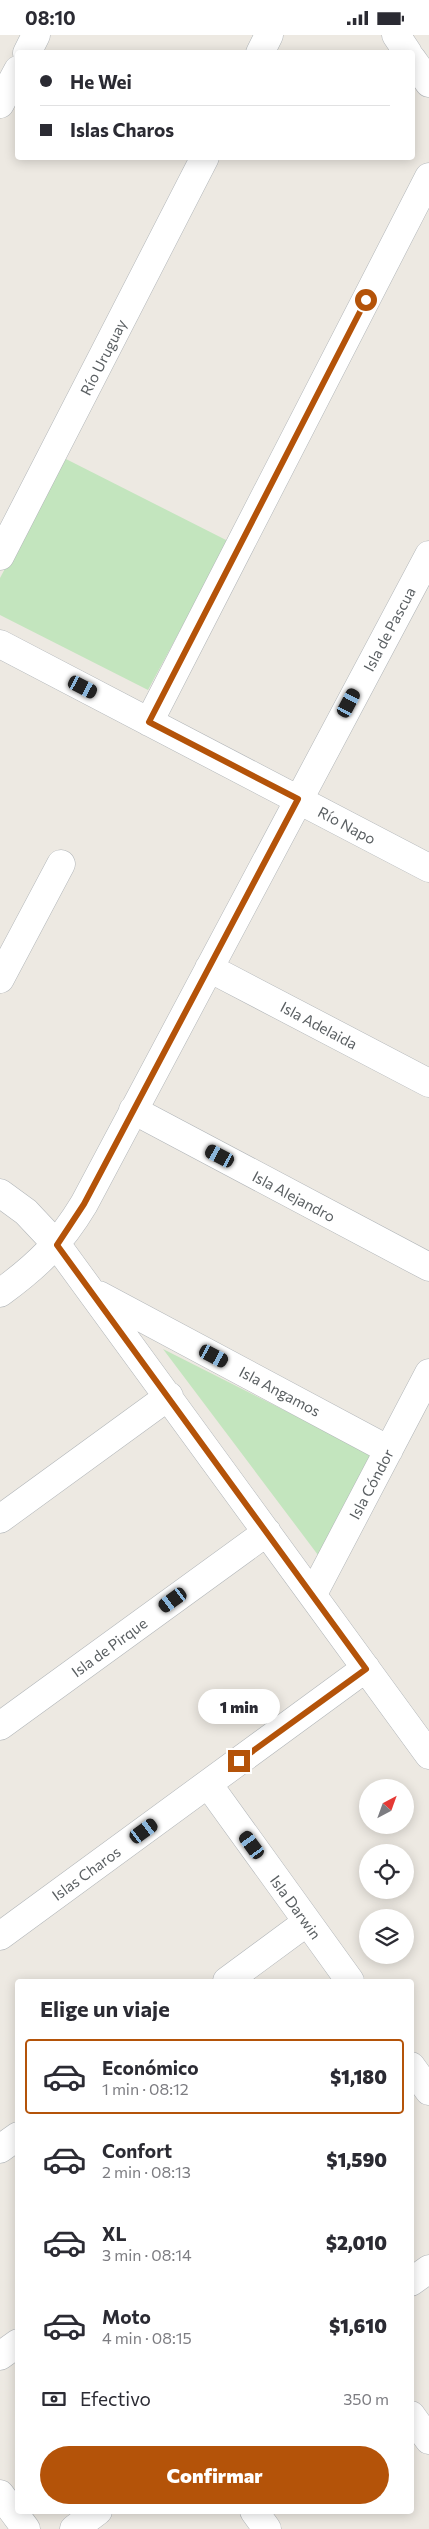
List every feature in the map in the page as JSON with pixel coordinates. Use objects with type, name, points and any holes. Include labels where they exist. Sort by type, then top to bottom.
[{"type":"street","points":[[28,50],[36,35]]},
{"type":"street","points":[[262,50],[269,35]]},
{"type":"street","points":[[396,35],[406,50]]},
{"type":"street","points":[[415,63],[429,83]]},
{"type":"street","points":[[0,104],[15,76]]},
{"type":"street","name":"Río Uruguay","points":[[0,556],[203,160]]},
{"type":"street","points":[[149,722],[429,177]]},
{"type":"street","name":"Isla de Pascua","points":[[0,1293],[41,1261],[57,1245],[84,1204],[429,555]]},
{"type":"street","name":"Río Napo","points":[[0,644],[429,868]]},
{"type":"street","points":[[0,979],[61,864]]},
{"type":"street","name":"Isla Adelaida","points":[[209,968],[429,1083]]},
{"type":"street","name":"Isla Alejandro","points":[[133,1110],[429,1267]]},
{"type":"street","points":[[0,1193],[26,1212],[57,1245],[169,1396],[366,1669],[427,1747]]},
{"type":"street","name":"Isla Angamos","points":[[91,1291],[389,1450]]},
{"type":"street","name":"Isla Cóndor","points":[[313,1595],[429,1373]]},
{"type":"street","points":[[0,1519],[169,1396]]},
{"type":"street","name":"Isla de Pirque","points":[[0,1726],[267,1532]]},
{"type":"street","name":"Islas Charos","points":[[0,1936],[366,1669]]},
{"type":"street","name":"Isla Darwin","points":[[208,1784],[349,1979]]},
{"type":"street","points":[[230,1979],[307,1922]]},
{"type":"street","points":[[414,2070],[429,2091]]},
{"type":"street","points":[[0,2149],[15,2138]]},
{"type":"street","points":[[414,2280],[429,2269]]},
{"type":"street","points":[[0,2356],[15,2345]]},
{"type":"street","points":[[414,2419],[429,2440]]},
{"type":"street","points":[[0,2494],[26,2529]]},
{"type":"street","points":[[74,2529],[94,2514]]},
{"type":"street","points":[[256,2514],[267,2529]]},
{"type":"green space","points":[[64,458],[228,541],[148,690],[0,615],[0,578]]},
{"type":"green space","points":[[163,1349],[371,1454],[318,1555]]},
{"type":"route","points":[[239,1761],[366,1669],[134,1348],[57,1245],[84,1204],[298,799],[149,722],[366,300]]}]
